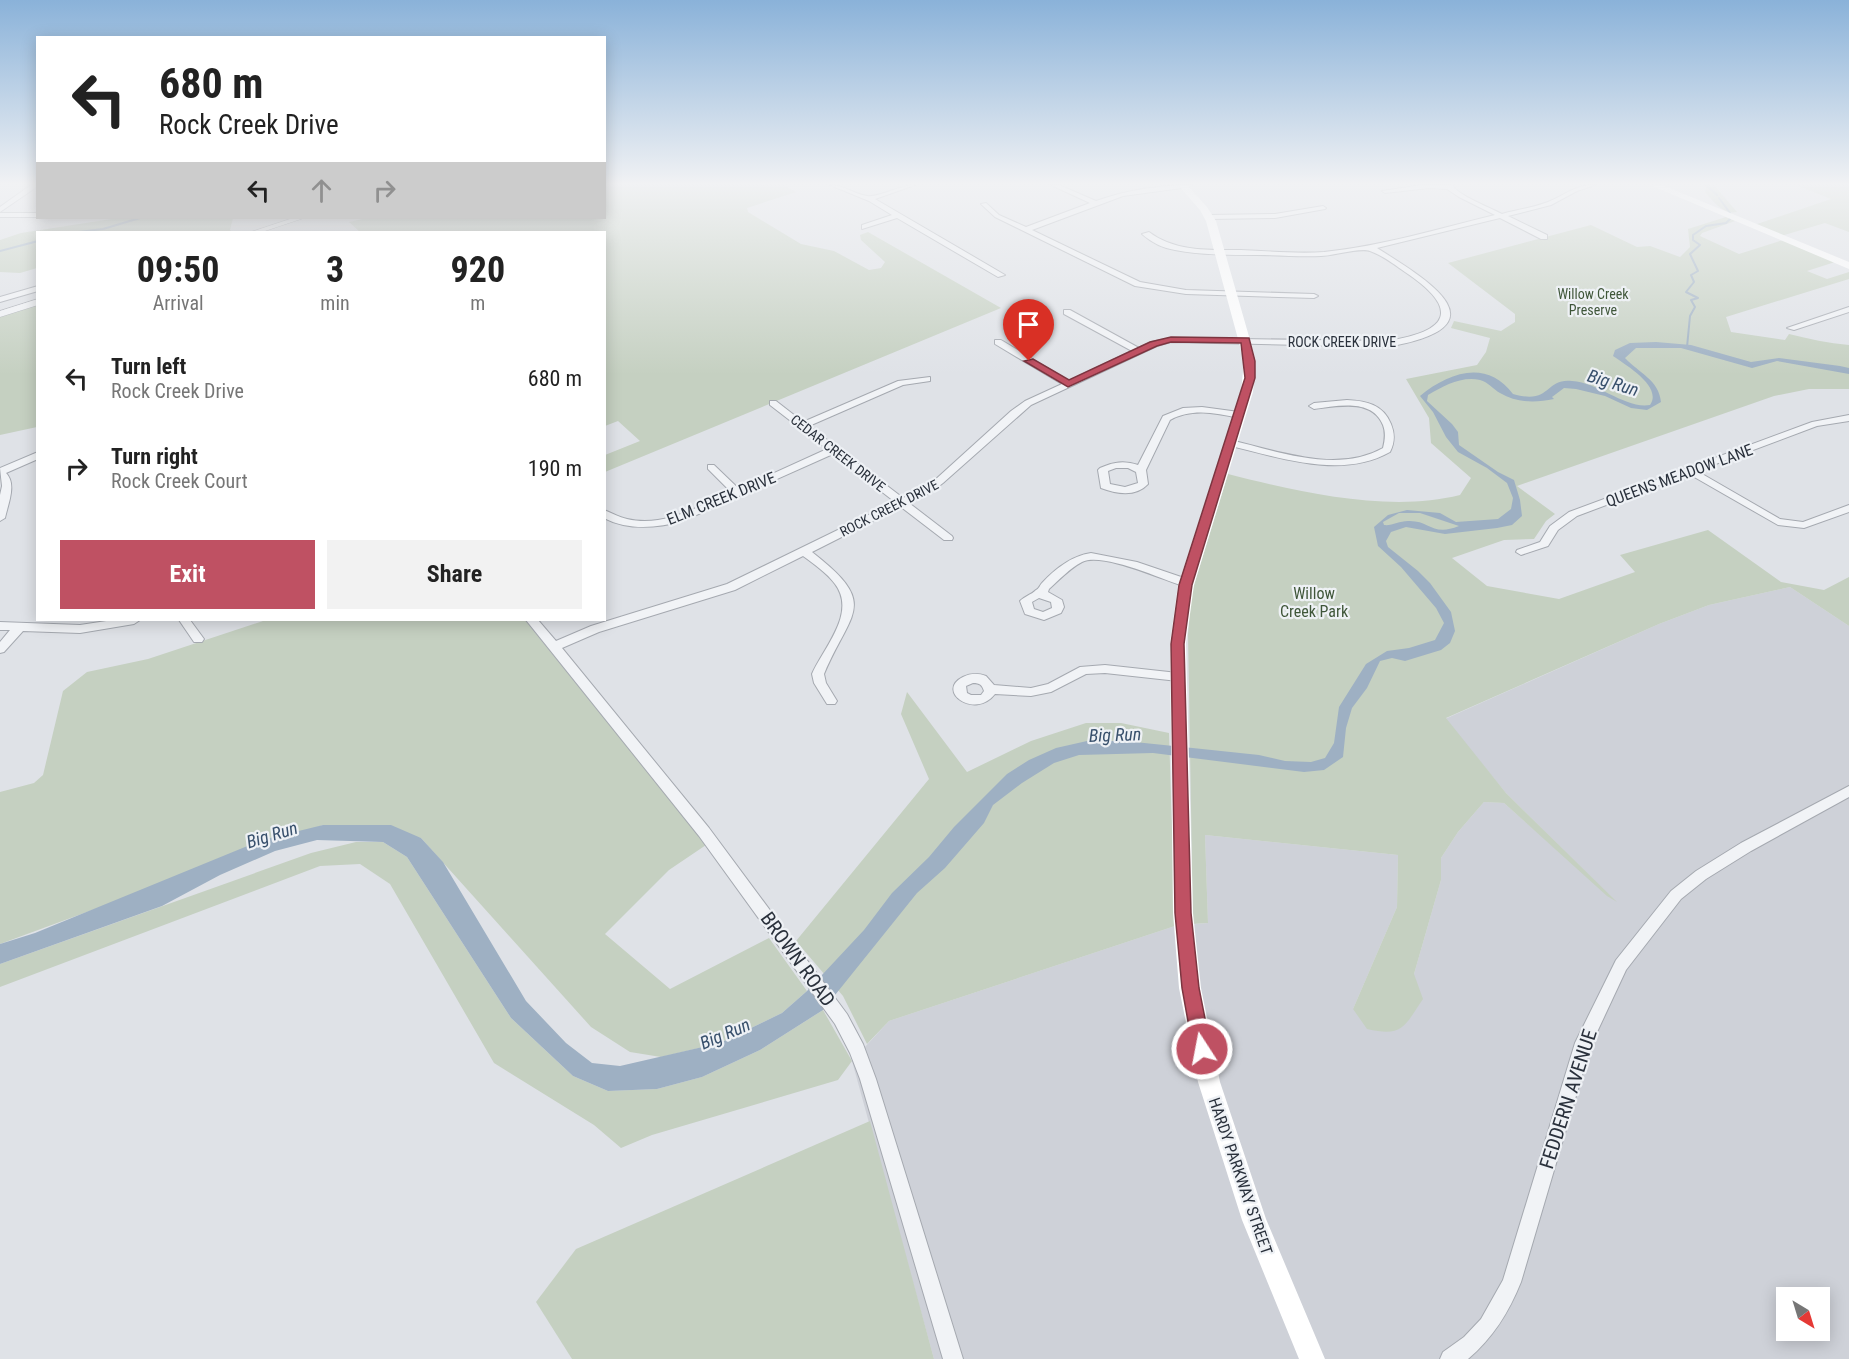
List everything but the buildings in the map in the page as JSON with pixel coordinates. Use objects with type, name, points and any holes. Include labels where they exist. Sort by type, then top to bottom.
[{"type":"main road","name":"HARDY PARKWAY STREET","points":[[1218,248],[1245,340],[1250,361],[1250,378],[1234,414],[1230,443],[1186,583],[1180,613],[1178,677],[1185,945],[1196,1022],[1209,1082],[1233,1161],[1254,1220],[1312,1359]]},
{"type":"main road","points":[[1807,248],[1849,266]]},
{"type":"street","points":[[954,248],[1001,275]]},
{"type":"street","points":[[1064,248],[1138,284],[1170,290],[1314,296]]},
{"type":"street","points":[[1179,248],[1219,252],[1311,254],[1367,248]]},
{"type":"street","name":"ROCK CREEK DRIVE","points":[[554,647],[595,629],[731,586],[927,491],[951,475],[1011,415],[1028,403],[1139,351],[1171,340],[1387,344],[1417,339],[1438,329],[1446,314],[1441,298],[1423,282],[1372,248]]},
{"type":"street","points":[[0,300],[36,289]]},
{"type":"street","points":[[0,315],[36,303]]},
{"type":"street","points":[[1791,328],[1849,309]]},
{"type":"street","points":[[1067,312],[1139,351]]},
{"type":"street","points":[[998,342],[1068,384]]},
{"type":"street","points":[[803,425],[901,383],[927,379]]},
{"type":"street","name":"CEDAR CREEK DRIVE","points":[[773,403],[948,538]]},
{"type":"street","points":[[1230,443],[1339,464],[1363,462],[1387,450],[1391,438],[1386,417],[1382,411],[1360,404],[1314,406]]},
{"type":"street","points":[[1141,470],[1166,418],[1179,411],[1195,410],[1234,414]]},
{"type":"street","name":"QUEENS MEADOW LANE","points":[[1521,552],[1544,544],[1554,528],[1574,514],[1815,424],[1849,418]]},
{"type":"street","name":"ELM CREEK DRIVE","points":[[606,514],[625,522],[661,523],[679,519],[834,450]]},
{"type":"street","points":[[0,518],[7,486],[5,477],[0,473],[36,456]]},
{"type":"street","points":[[711,467],[738,493]]},
{"type":"street","points":[[1690,471],[1761,514],[1792,529],[1849,508]]},
{"type":"street","points":[[804,551],[838,580],[849,599],[850,610],[846,622],[818,674],[820,683],[831,701]]},
{"type":"street","points":[[1042,594],[1044,587],[1079,559],[1087,556],[1109,559],[1186,583]]},
{"type":"street","points":[[0,626],[80,629],[128,621]]},
{"type":"street","points":[[185,621],[198,639]]},
{"type":"street","name":"BROWN ROAD","points":[[533,621],[704,832],[832,1004],[857,1050],[868,1079],[954,1359]]},
{"type":"street","points":[[0,649],[20,627]]},
{"type":"street","points":[[990,688],[1031,692],[1051,688],[1084,670],[1105,669],[1178,677]]},
{"type":"street","name":"FEDDERN AVENUE","points":[[1450,1359],[1482,1334],[1499,1310],[1512,1282],[1583,1043],[1621,965],[1676,896],[1701,875],[1746,847],[1849,791]]},
{"type":"shaded area","points":[[1790,587],[1849,626],[1849,1359],[934,1359],[852,1061],[889,1021],[1175,926],[1208,923],[1205,835],[1398,855],[1397,907],[1353,1009],[1414,974],[1441,880],[1441,858],[1458,832],[1484,802],[1504,803],[1614,900],[1506,793],[1445,719],[1659,624],[1709,605]]},
{"type":"green space","points":[[0,248],[36,248],[36,268],[20,273],[0,272]]},
{"type":"green space","points":[[606,248],[822,248],[834,251],[869,270],[881,268],[885,262],[870,248],[897,248],[1001,308],[606,472],[606,455],[640,441],[618,421],[606,426]]},
{"type":"green space","points":[[1503,248],[1657,248],[1680,257],[1689,248],[1727,248],[1739,254],[1757,248],[1803,248],[1835,262],[1807,271],[1827,279],[1849,272],[1849,279],[1726,317],[1731,332],[1785,340],[1789,334],[1849,345],[1849,389],[1809,389],[1774,396],[1517,486],[1555,514],[1546,521],[1534,539],[1504,540],[1452,558],[1487,586],[1559,599],[1635,572],[1620,555],[1708,530],[1781,582],[1824,590],[1849,577],[1849,626],[1790,587],[1709,605],[1659,624],[1446,718],[1506,793],[1617,902],[1607,896],[1504,803],[1484,802],[1458,832],[1441,858],[1441,880],[1414,974],[1423,999],[1401,1028],[1388,1032],[1367,1029],[1353,1009],[1397,907],[1398,855],[1205,835],[1208,923],[1193,924],[1188,634],[1192,592],[1228,474],[1314,493],[1374,501],[1433,500],[1460,495],[1471,478],[1431,443],[1429,418],[1406,379],[1477,365],[1486,352],[1490,338],[1451,328],[1454,321],[1501,331],[1515,322],[1515,314],[1448,263]]},
{"type":"green space","points":[[36,305],[36,427],[0,435],[0,317]]},
{"type":"green space","points":[[263,621],[526,621],[706,845],[669,870],[605,934],[670,989],[769,938],[807,991],[782,1013],[720,1043],[661,1057],[630,1052],[591,1027],[421,838],[323,825],[0,944],[0,792],[34,783],[43,775],[63,691],[87,672],[148,659]]},
{"type":"green space","points":[[907,692],[967,772],[1031,741],[1086,723],[1121,723],[1169,733],[1175,926],[889,1021],[867,1044],[843,996],[796,941],[929,779],[901,714]]},
{"type":"green space","points":[[356,842],[383,842],[407,857],[511,1018],[573,1076],[608,1091],[657,1089],[702,1077],[760,1050],[823,1010],[852,1061],[838,1080],[652,1135],[621,1148],[594,1125],[494,1063],[390,884],[360,864],[320,866],[0,987],[0,964],[311,853]]},
{"type":"green space","points":[[870,1121],[934,1359],[572,1359],[536,1302],[576,1249]]},
{"type":"water","points":[[1656,342],[1691,345],[1751,362],[1779,358],[1840,366],[1849,368],[1849,374],[1777,361],[1752,368],[1681,348],[1636,348],[1625,358],[1648,377],[1656,388],[1661,402],[1647,410],[1631,408],[1605,396],[1564,388],[1552,397],[1554,399],[1520,400],[1500,393],[1483,381],[1473,379],[1453,383],[1428,395],[1427,401],[1458,432],[1459,445],[1498,472],[1514,480],[1522,516],[1512,525],[1497,528],[1445,534],[1406,527],[1391,532],[1386,541],[1388,547],[1430,583],[1451,612],[1455,631],[1450,643],[1441,650],[1405,661],[1392,658],[1380,661],[1367,688],[1352,708],[1346,728],[1343,757],[1324,770],[1304,772],[1153,753],[1079,755],[1054,763],[993,805],[984,823],[945,868],[917,893],[823,1010],[760,1050],[702,1077],[657,1089],[608,1091],[573,1076],[511,1018],[407,857],[383,842],[317,840],[275,851],[220,875],[162,906],[0,964],[0,944],[35,933],[262,840],[323,825],[391,825],[421,838],[443,862],[526,1001],[566,1043],[592,1063],[620,1066],[720,1043],[782,1013],[807,991],[864,930],[892,893],[929,857],[954,827],[1007,774],[1029,760],[1056,748],[1087,741],[1125,741],[1259,755],[1285,761],[1311,762],[1325,758],[1334,743],[1339,707],[1366,664],[1387,651],[1409,648],[1435,640],[1444,623],[1436,608],[1401,567],[1378,546],[1374,527],[1388,515],[1407,510],[1440,513],[1456,522],[1498,519],[1511,509],[1513,498],[1507,483],[1487,468],[1458,452],[1420,396],[1455,376],[1480,373],[1492,376],[1503,383],[1513,394],[1535,396],[1556,383],[1572,381],[1592,386],[1631,403],[1650,405],[1653,398],[1652,391],[1647,384],[1613,356],[1615,350],[1630,343]],"holes":[[[1399,513],[1420,513],[1459,526],[1443,530],[1415,521],[1387,525],[1383,522]]]},
{"type":"waterway","points":[[0,251],[10,248]]},
{"type":"waterway","points":[[1687,347],[1690,316],[1695,307],[1691,300],[1698,298],[1686,292],[1694,282],[1691,275],[1698,271],[1690,254],[1696,248]]},
{"type":"route","points":[[1029,361],[1068,384],[1154,344],[1191,338],[1245,340],[1250,361],[1247,392],[1182,599],[1178,644],[1183,913],[1190,988],[1202,1049]]},
{"type":"park label","name":"Willow Creek Preserve","points":[[1593,302]]},
{"type":"park label","name":"Willow Creek Park","points":[[1314,602]]},
{"type":"water label","name":"Big Run","points":[[1613,383]]},
{"type":"water label","name":"Big Run","points":[[1115,735]]},
{"type":"water label","name":"Big Run","points":[[272,835]]},
{"type":"water label","name":"Big Run","points":[[725,1034]]}]
